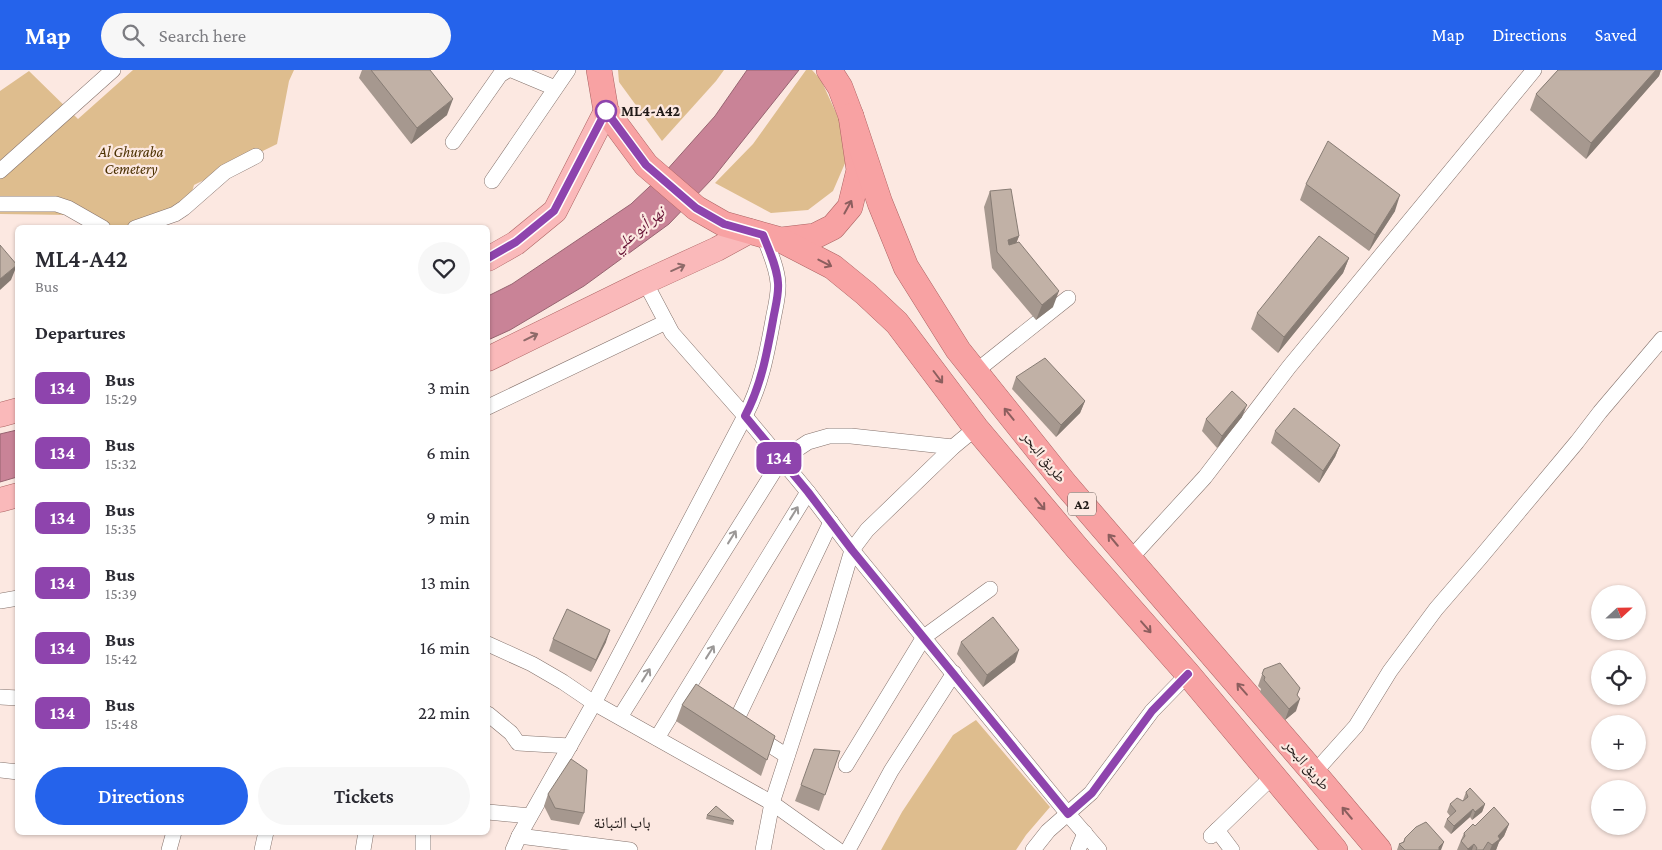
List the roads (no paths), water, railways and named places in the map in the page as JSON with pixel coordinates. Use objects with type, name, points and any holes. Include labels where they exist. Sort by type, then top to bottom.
[{"type":"highway","name":"A2","points":[[600,70],[606,111],[646,165],[696,208],[724,224],[765,235],[833,267],[897,323],[976,428],[1077,548],[1188,674],[1335,850]]},
{"type":"highway","name":"A2","points":[[765,235],[815,236],[833,227],[850,206],[859,170],[851,116],[840,87],[829,70]]},
{"type":"highway","name":"طريق البحر","points":[[851,116],[880,202],[906,267],[958,350],[1129,560],[1379,850]]},
{"type":"main road","points":[[490,257],[516,242],[554,211],[606,111]]},
{"type":"main road","points":[[490,357],[645,282],[718,250],[765,235]]},
{"type":"main road","points":[[0,415],[15,411]]},
{"type":"main road","points":[[0,500],[15,495]]},
{"type":"street","points":[[0,171],[113,70]]},
{"type":"street","points":[[453,142],[500,75],[508,70]]},
{"type":"street","points":[[512,70],[556,88]]},
{"type":"street","points":[[492,181],[568,70]]},
{"type":"street","points":[[1129,560],[1205,477],[1290,367],[1534,70]]},
{"type":"street","points":[[144,225],[175,214],[225,172],[256,156]]},
{"type":"street","points":[[0,204],[56,204],[68,208],[98,225]]},
{"type":"street","points":[[630,850],[516,843],[594,703],[757,390],[768,346],[778,281],[765,235]]},
{"type":"street","points":[[645,282],[672,333],[745,416],[808,492],[852,550],[1099,850]]},
{"type":"street","points":[[975,372],[1068,298]]},
{"type":"street","points":[[490,406],[666,322]]},
{"type":"street","points":[[1314,773],[1356,726],[1390,671],[1436,609],[1662,339]]},
{"type":"street","points":[[763,850],[772,803],[852,550],[867,530],[953,447],[976,428]]},
{"type":"street","points":[[620,717],[781,460],[808,442],[829,436],[851,436],[953,447]]},
{"type":"street","points":[[657,738],[689,695],[808,492]]},
{"type":"street","points":[[735,724],[831,522]]},
{"type":"street","points":[[846,765],[924,637],[990,589]]},
{"type":"street","points":[[0,602],[15,599]]},
{"type":"street","points":[[490,645],[532,664],[594,703],[772,803],[838,850]]},
{"type":"street","points":[[848,850],[891,771],[954,673]]},
{"type":"street","points":[[1033,850],[1048,831],[1092,793],[1152,711],[1188,674]]},
{"type":"street","points":[[0,697],[15,698]]},
{"type":"street","points":[[718,713],[787,756]]},
{"type":"street","points":[[490,716],[510,733],[518,743],[570,746]]},
{"type":"street","points":[[0,770],[15,772]]},
{"type":"street","points":[[1232,850],[1214,833],[1273,776]]},
{"type":"street","points":[[490,812],[530,816]]},
{"type":"street","points":[[1078,850],[1085,834]]},
{"type":"street","points":[[169,850],[173,835]]},
{"type":"street","points":[[262,850],[265,835]]},
{"type":"street","points":[[362,850],[365,835]]},
{"type":"street","points":[[423,850],[424,835]]},
{"type":"water","name":"نهر أبو علي","points":[[747,70],[799,70],[713,178],[669,224],[584,286],[510,330],[490,339],[490,295],[512,284],[631,204],[665,172],[715,116]]},
{"type":"water","points":[[15,430],[15,478],[0,482],[0,434]]},
{"type":"place","name":"ML4-A42","points":[[606,111]]},
{"type":"district","name":"باب التبانة","points":[[622,822]]},
{"type":"park label","name":"Al Ghuraba Cemetery","points":[[131,160]]}]
